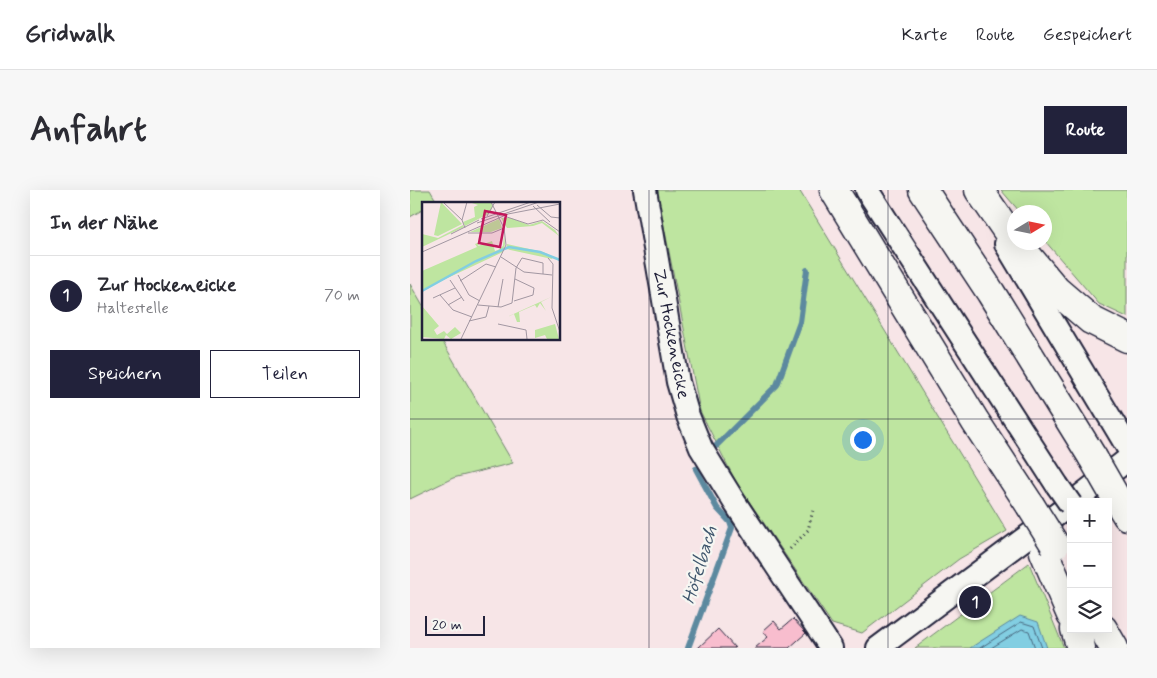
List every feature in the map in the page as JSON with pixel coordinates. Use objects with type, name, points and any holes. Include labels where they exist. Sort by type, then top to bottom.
[{"type":"highway","points":[[834,190],[1050,548],[1067,567]]},
{"type":"highway","points":[[923,190],[991,293],[1122,507]]},
{"type":"highway","points":[[979,190],[1007,230]]},
{"type":"highway","points":[[1022,250],[1056,290],[1091,320],[1127,338]]},
{"type":"highway","points":[[1050,548],[1067,602]]},
{"type":"highway","points":[[1076,633],[1081,648]]},
{"type":"highway","points":[[1105,633],[1114,648]]},
{"type":"street","name":"Zur Hockeneicke","points":[[645,190],[678,382],[688,416],[702,448],[831,648]]},
{"type":"street","points":[[867,190],[1057,484],[1068,498]]},
{"type":"street","points":[[974,190],[1124,441]]},
{"type":"street","points":[[1078,498],[1127,460]]},
{"type":"street","points":[[878,648],[1067,507]]},
{"type":"path","points":[[776,564],[808,530],[812,510]]},
{"type":"green space","points":[[410,190],[430,190],[437,202],[422,202],[422,210],[410,217]]},
{"type":"green space","points":[[657,190],[799,190],[1007,531],[959,559],[862,633],[832,624],[736,482],[700,411]]},
{"type":"green space","points":[[1001,190],[1127,190],[1127,317],[1099,304],[1052,249],[1052,205],[1014,205]]},
{"type":"green space","points":[[410,284],[422,305],[422,340],[442,340],[513,463],[453,478],[410,499]]},
{"type":"green space","points":[[1029,563],[1064,648],[915,648]]},
{"type":"water","points":[[1020,616],[1038,622],[1047,648],[970,648]]},
{"type":"building","points":[[793,619],[806,633],[789,648],[755,648],[768,637],[763,631],[774,621],[781,629]]},
{"type":"building","points":[[718,629],[735,648],[698,648]]},
{"type":"waterway","name":"Höfelbach","points":[[714,448],[777,385],[800,322],[807,270]]},
{"type":"waterway","name":"Höfelbach","points":[[688,648],[732,528],[730,522],[717,508],[696,469]]},
{"type":"place","name":"Zur Hockeneicke","points":[[975,602]]}]
